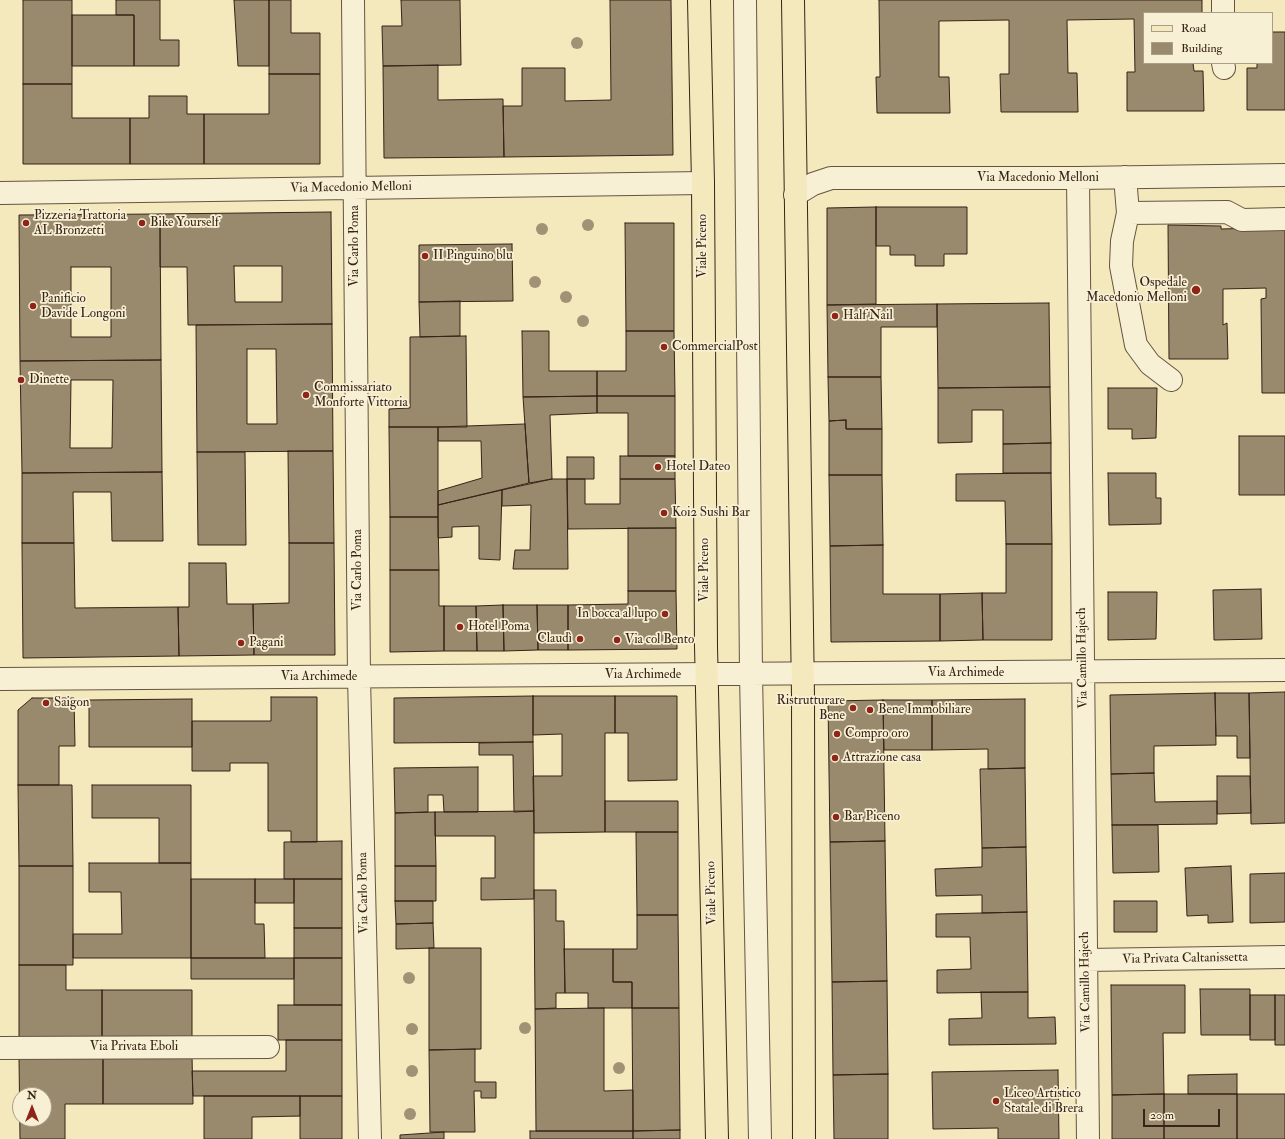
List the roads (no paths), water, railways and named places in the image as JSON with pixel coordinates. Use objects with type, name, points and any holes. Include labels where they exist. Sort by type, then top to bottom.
[{"type":"main road","name":"Viale Piceno","points":[[699,0],[703,183],[707,674],[717,1139]]},
{"type":"main road","points":[[793,0],[802,674],[804,1139]]},
{"type":"street","name":"Via Carlo Poma","points":[[353,0],[359,677],[370,1139]]},
{"type":"street","points":[[745,0],[751,674],[760,1139]]},
{"type":"street","points":[[1222,0],[1223,12]]},
{"type":"street","name":"Via Macedonio Melloni","points":[[795,195],[813,184],[831,178],[1078,178],[1285,175]]},
{"type":"street","points":[[1125,177],[1128,213],[1122,241],[1121,266],[1136,345],[1150,364],[1171,380]]},
{"type":"street","name":"Via Camillo Hajech","points":[[1078,178],[1088,1139]]},
{"type":"street","name":"Via Macedonio Melloni","points":[[0,193],[703,183]]},
{"type":"street","points":[[1128,213],[1227,212],[1242,220],[1285,220]]},
{"type":"street","name":"Via Archimede","points":[[0,679],[1285,670]]},
{"type":"street","name":"Via Privata Caltanissetta","points":[[1086,960],[1285,958]]},
{"type":"street","name":"Via Privata Eboli","points":[[0,1048],[268,1047]]},
{"type":"place","name":"Pizzeria Trattoria AL Bronzetti","points":[[26,223]]},
{"type":"place","name":"Bike Yourself","points":[[142,223]]},
{"type":"place","name":"II Pinguino blu","points":[[425,256]]},
{"type":"place","name":"Ospedale Macedonio Melloni","points":[[1196,290]]},
{"type":"place","name":"Panificio Davide Longoni","points":[[33,306]]},
{"type":"place","name":"Half Nail","points":[[835,316]]},
{"type":"place","name":"CommercialPost","points":[[664,347]]},
{"type":"place","name":"Dinette","points":[[21,380]]},
{"type":"place","name":"Commissariato Monforte Vittoria","points":[[306,395]]},
{"type":"place","name":"Hotel Dateo","points":[[658,467]]},
{"type":"place","name":"Koi2 Sushi Bar","points":[[664,513]]},
{"type":"place","name":"In bocca al lupo","points":[[665,614]]},
{"type":"place","name":"Hotel Poma","points":[[460,627]]},
{"type":"place","name":"Claudì","points":[[580,639]]},
{"type":"place","name":"Via col Bento","points":[[617,640]]},
{"type":"place","name":"Pagani","points":[[241,643]]},
{"type":"place","name":"Saigon","points":[[46,703]]},
{"type":"place","name":"Ristrutturare Bene","points":[[853,708]]},
{"type":"place","name":"Bene Immobiliare","points":[[870,710]]},
{"type":"place","name":"Compro oro","points":[[837,734]]},
{"type":"place","name":"Attrazione casa","points":[[835,758]]},
{"type":"place","name":"Bar Piceno","points":[[836,817]]},
{"type":"place","name":"Liceo Artistico Statale di Brera","points":[[996,1101]]}]
